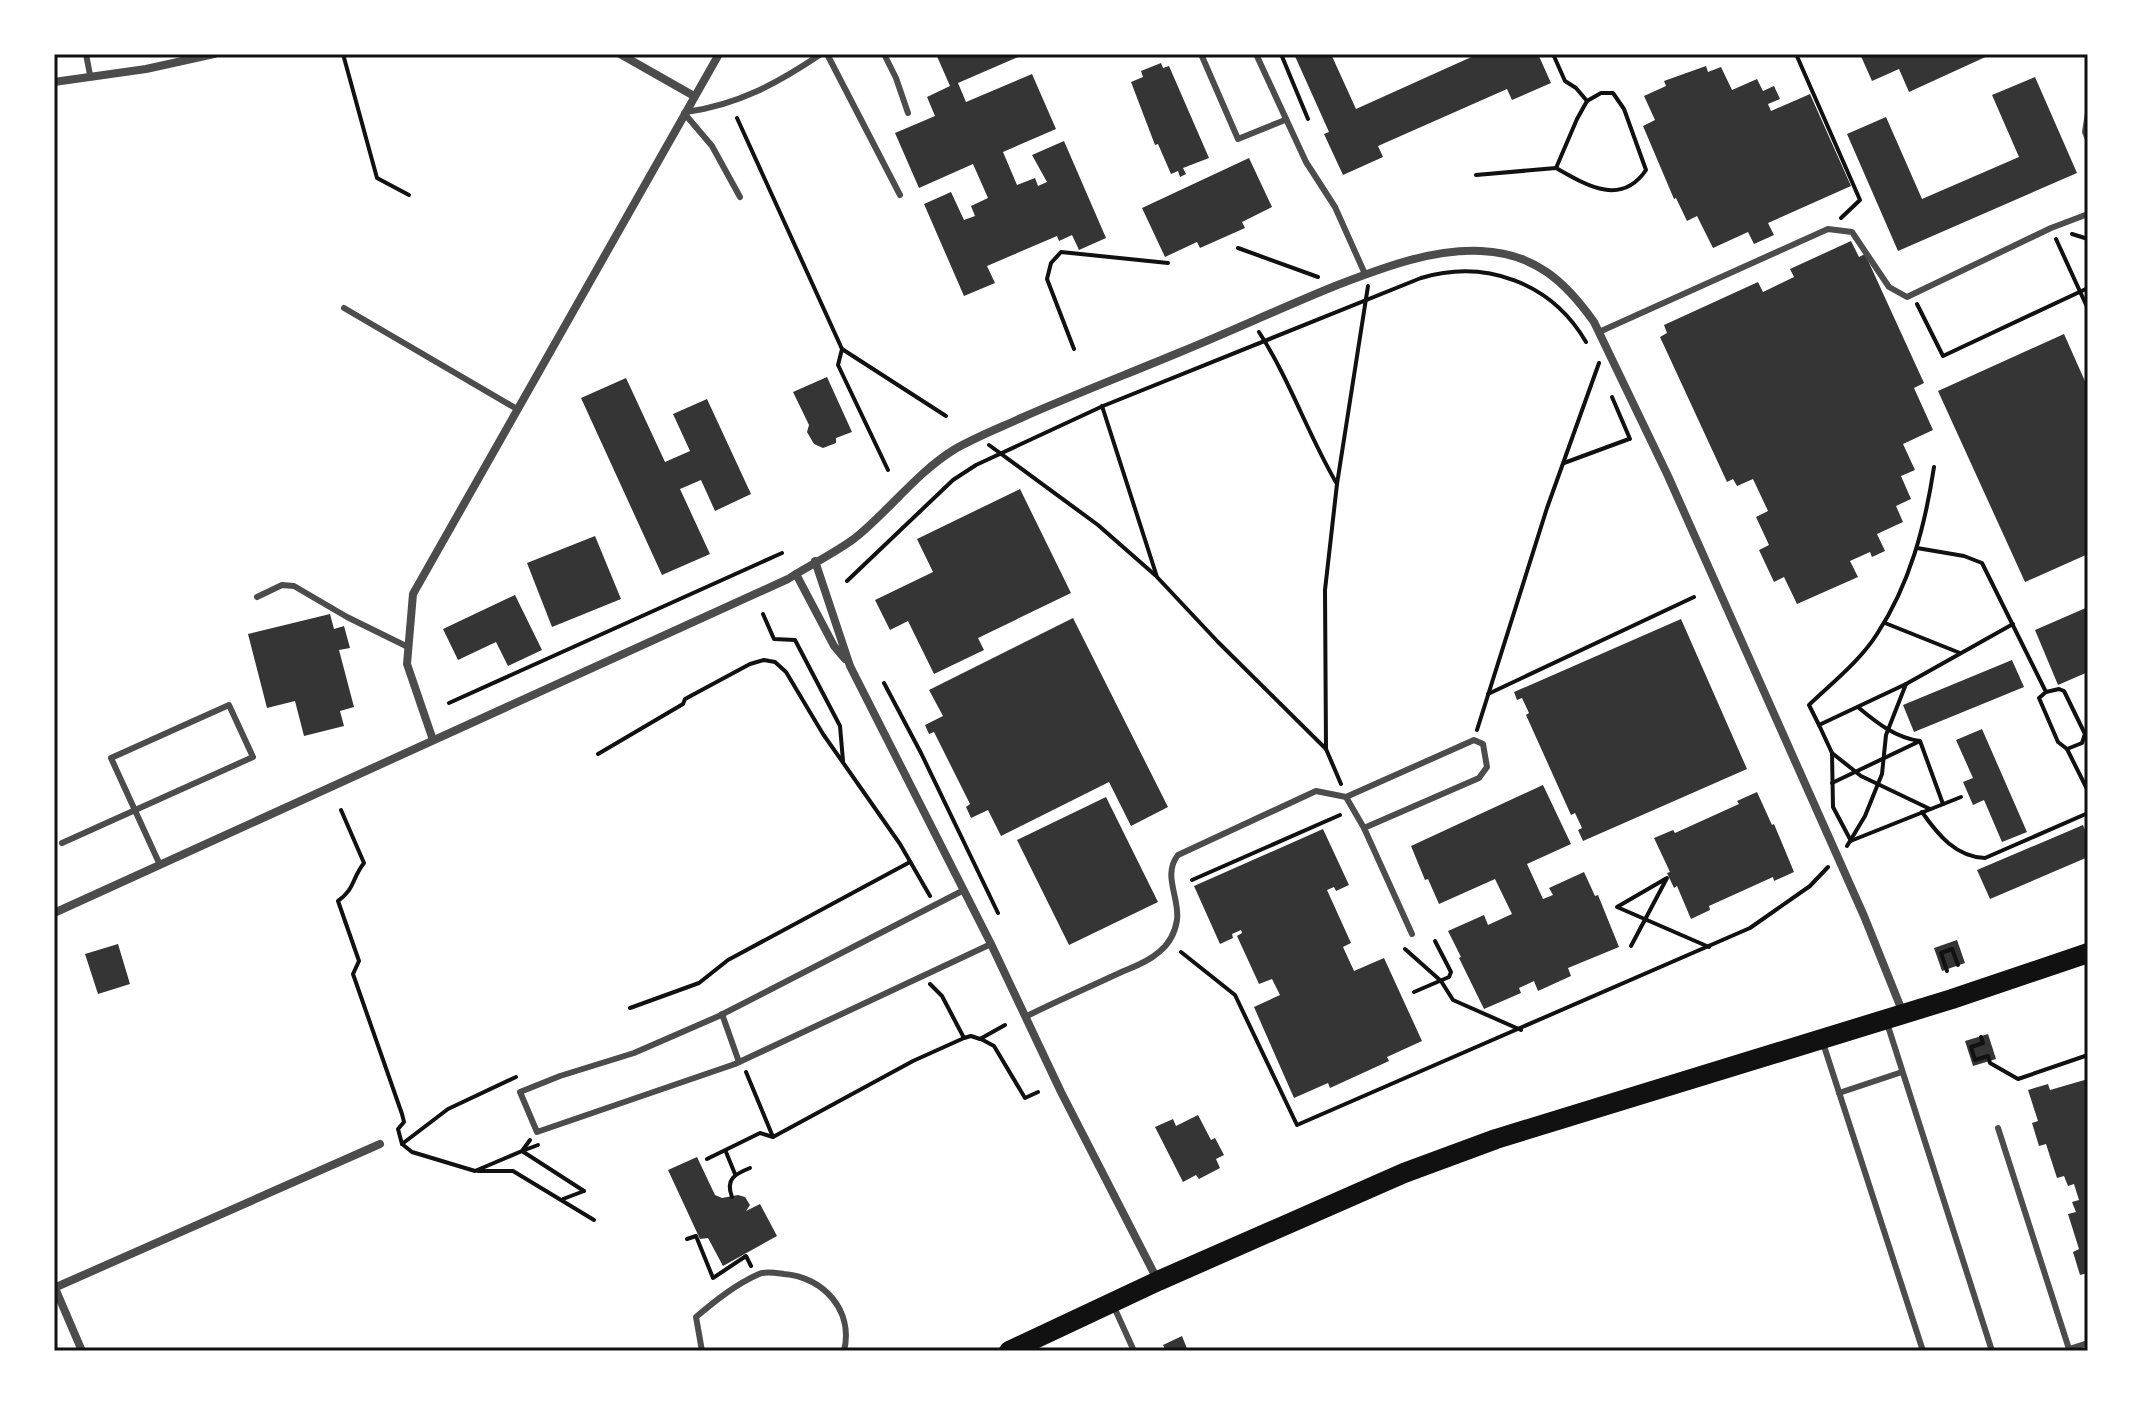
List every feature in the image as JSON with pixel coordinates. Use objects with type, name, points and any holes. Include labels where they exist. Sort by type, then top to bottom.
[{"type":"main road","points":[[1009,1351],[1158,1281],[1404,1173],[1482,1144],[2088,953]]},
{"type":"street","points":[[54,82],[146,69],[214,54]]},
{"type":"street","points":[[620,54],[694,96]]},
{"type":"street","points":[[433,740],[407,664],[413,594],[719,54]]},
{"type":"street","points":[[54,913],[796,574],[854,539],[935,463],[978,437],[1367,274],[1411,259],[1481,251],[1515,257],[1546,270],[1579,301],[1599,332],[1668,476],[1837,858],[1895,1016]]},
{"type":"street","points":[[815,561],[850,666],[1158,1281]]},
{"type":"street","points":[[796,574],[834,646],[850,666]]},
{"type":"street","points":[[82,1351],[54,1288],[380,1144]]},
{"type":"lane","points":[[86,54],[90,75]]},
{"type":"lane","points":[[684,113],[714,108],[755,94],[821,54]]},
{"type":"lane","points":[[827,54],[900,195]]},
{"type":"lane","points":[[884,54],[908,113]]},
{"type":"lane","points":[[1201,54],[1238,139],[1285,120]]},
{"type":"lane","points":[[1256,54],[1306,162],[1335,207],[1367,274]]},
{"type":"lane","points":[[684,113],[712,146],[740,197]]},
{"type":"lane","points":[[2088,113],[2085,132],[2088,139]]},
{"type":"lane","points":[[1599,332],[1828,229],[1852,232],[1889,287],[1907,297],[2051,228],[2088,214]]},
{"type":"lane","points":[[344,308],[517,409]]},
{"type":"lane","points":[[257,597],[282,585],[294,586],[408,647]]},
{"type":"lane","points":[[62,843],[135,810],[253,757],[229,705],[111,758],[135,810],[160,865]]},
{"type":"lane","points":[[1025,1017],[1144,962],[1163,950],[1175,932],[1177,921],[1178,909],[1171,878],[1172,866],[1178,855],[1316,791],[1346,797],[1474,740],[1483,744],[1487,767],[1479,778],[1364,828]]},
{"type":"lane","points":[[1346,797],[1364,828],[1412,934]]},
{"type":"lane","points":[[964,890],[722,1014],[634,1053],[520,1092],[537,1132],[739,1062],[991,944]]},
{"type":"lane","points":[[722,1014],[739,1062]]},
{"type":"lane","points":[[1895,1016],[1902,1072],[1992,1351]]},
{"type":"lane","points":[[1822,1039],[1923,1351]]},
{"type":"lane","points":[[1839,1093],[1902,1072]]},
{"type":"lane","points":[[1998,1128],[2069,1350],[2088,1343]]},
{"type":"lane","points":[[702,1351],[696,1317],[720,1297],[762,1272],[800,1275],[822,1286],[840,1308],[847,1325],[844,1351]]},
{"type":"lane","points":[[1112,1303],[1134,1351]]},
{"type":"path","points":[[343,54],[377,178],[409,195]]},
{"type":"path","points":[[1281,54],[1308,119]]},
{"type":"path","points":[[1553,54],[1565,81],[1587,101]]},
{"type":"path","points":[[1796,54],[1860,200],[1828,229]]},
{"type":"path","points":[[1476,175],[1556,168],[1589,186],[1606,191],[1626,188],[1646,170],[1624,109],[1613,93],[1601,93],[1587,101],[1556,168]]},
{"type":"path","points":[[737,118],[842,349],[946,416]]},
{"type":"path","points":[[2051,228],[2088,309]]},
{"type":"path","points":[[1238,248],[1321,278]]},
{"type":"path","points":[[1074,349],[1047,279],[1055,257],[1061,252],[1070,252],[1168,263]]},
{"type":"path","points":[[847,581],[953,480],[976,465],[1103,406],[1366,298],[1442,272],[1464,270],[1500,274],[1547,297],[1566,314],[1584,338],[1605,381]]},
{"type":"path","points":[[1346,797],[1326,749],[1325,590],[1367,274]]},
{"type":"path","points":[[1912,295],[1943,356],[2088,288]]},
{"type":"path","points":[[1252,320],[1281,366],[1315,446],[1337,484]]},
{"type":"path","points":[[842,349],[838,365],[888,470]]},
{"type":"path","points":[[1474,740],[1564,463],[1592,387]]},
{"type":"path","points":[[1564,463],[1630,439],[1611,395]]},
{"type":"path","points":[[1106,417],[1157,577]]},
{"type":"path","points":[[978,437],[1098,525],[1157,577],[1326,749]]},
{"type":"path","points":[[1851,841],[1833,807],[1832,753],[1809,705],[1866,648],[1898,599],[1917,548],[1934,467]]},
{"type":"path","points":[[1917,548],[1964,556],[1982,563],[2046,692]]},
{"type":"path","points":[[449,703],[782,553]]},
{"type":"path","points":[[1488,694],[1694,597]]},
{"type":"path","points":[[763,614],[774,639],[795,640],[840,726],[843,763]]},
{"type":"path","points":[[1884,623],[1960,653]]},
{"type":"path","points":[[1819,725],[1906,684],[2013,624]]},
{"type":"path","points":[[598,754],[683,704],[685,699],[750,664],[764,660],[775,662],[786,672],[935,905]]},
{"type":"path","points":[[884,683],[998,913]]},
{"type":"path","points":[[1181,952],[1235,995],[1297,1125],[1709,947],[1776,912],[1810,886],[1851,841],[1877,786],[1888,730],[1906,684]]},
{"type":"path","points":[[2067,749],[2082,743],[2085,734],[2064,691],[2046,692],[2039,698],[2058,742],[2067,749],[2088,791]]},
{"type":"path","points":[[1859,707],[1888,730],[1908,740],[1920,741]]},
{"type":"path","points":[[1832,783],[1920,741]]},
{"type":"path","points":[[1920,741],[1943,804]]},
{"type":"path","points":[[1832,753],[1877,786],[1930,809]]},
{"type":"path","points":[[1851,841],[1961,797]]},
{"type":"path","points":[[341,810],[364,863],[349,893],[338,901],[359,961],[353,974],[402,1114],[404,1122],[398,1129],[402,1144],[412,1152],[475,1171],[513,1171],[594,1220]]},
{"type":"path","points":[[1922,812],[1932,827],[1953,847],[1972,857],[1985,858],[2088,813]]},
{"type":"path","points":[[1192,880],[1340,815]]},
{"type":"path","points":[[630,1008],[699,983],[728,960],[910,862]]},
{"type":"path","points":[[1631,946],[1645,919],[1660,892],[1667,878],[1617,907],[1645,919],[1709,947]]},
{"type":"path","points":[[1414,992],[1441,981],[1451,972],[1435,941]]},
{"type":"path","points":[[1405,949],[1441,981],[1453,1000],[1521,1030]]},
{"type":"path","points":[[1947,971],[1941,953],[1952,949],[1958,965]]},
{"type":"path","points":[[942,996],[964,1038]]},
{"type":"path","points":[[980,1039],[1005,1025]]},
{"type":"path","points":[[707,1159],[760,1133],[773,1137],[906,1064],[971,1036],[994,1046],[1025,1098],[1038,1092]]},
{"type":"path","points":[[1981,1037],[1983,1043],[1971,1047],[1975,1060],[1988,1056],[1990,1063],[2018,1079],[2088,1055]]},
{"type":"path","points":[[746,1072],[773,1137]]},
{"type":"path","points":[[380,1144],[402,1144],[448,1109],[526,1073]]},
{"type":"path","points":[[493,1086],[498,1091]]},
{"type":"path","points":[[522,1151],[537,1132]]},
{"type":"path","points":[[475,1171],[549,1142]]},
{"type":"path","points":[[522,1151],[584,1191],[562,1200]]},
{"type":"path","points":[[726,1152],[735,1174],[729,1189],[732,1197]]},
{"type":"path","points":[[735,1174],[750,1168]]},
{"type":"path","points":[[687,1239],[696,1236],[713,1278],[746,1256],[752,1268]]},
{"type":"building","points":[[936,54],[1025,54],[958,83],[966,102],[1032,74],[1056,129],[1003,152],[1017,185],[1035,178],[1038,186],[1047,182],[1032,155],[1064,141],[1106,238],[1079,250],[1072,235],[1059,241],[1057,236],[987,266],[995,283],[964,296],[924,204],[951,192],[964,220],[975,216],[971,206],[988,198],[973,164],[919,188],[895,133],[935,116],[927,97],[950,86]]},
{"type":"building","points":[[1294,54],[1331,54],[1356,109],[1478,54],[1538,54],[1551,83],[1512,100],[1507,89],[1378,146],[1383,157],[1343,175],[1324,134],[1329,132]]},
{"type":"building","points":[[1860,54],[1992,54],[1909,92],[1899,69],[1872,81]]},
{"type":"building","points":[[1161,63],[1163,68],[1169,66],[1209,158],[1183,168],[1186,174],[1180,177],[1178,171],[1171,174],[1158,144],[1155,145],[1131,82],[1143,77],[1141,71]]},
{"type":"building","points":[[1706,66],[1708,72],[1721,67],[1732,90],[1757,79],[1763,91],[1774,86],[1780,99],[1768,104],[1771,111],[1810,94],[1851,186],[1768,223],[1774,235],[1754,244],[1748,232],[1713,248],[1697,216],[1687,221],[1674,199],[1643,126],[1655,120],[1644,96],[1666,86],[1664,81]]},
{"type":"building","points":[[2035,77],[2077,173],[1898,251],[1847,134],[1886,117],[1922,199],[2019,157],[1992,95]]},
{"type":"building","points":[[1249,158],[1272,207],[1242,222],[1245,228],[1200,248],[1197,242],[1165,257],[1142,208]]},
{"type":"building","points":[[1851,241],[1859,257],[1865,254],[1924,383],[1914,388],[1933,430],[1903,444],[1915,470],[1901,476],[1911,499],[1896,506],[1903,522],[1877,534],[1885,551],[1872,557],[1870,552],[1850,561],[1858,577],[1797,604],[1784,577],[1774,582],[1759,550],[1769,545],[1756,517],[1768,511],[1753,479],[1737,486],[1733,479],[1727,482],[1660,337],[1667,333],[1664,325],[1758,282],[1763,292],[1794,277],[1790,269]]},
{"type":"building","points":[[2064,334],[2088,388],[2088,554],[2025,582],[1938,391]]},
{"type":"building","points":[[827,377],[852,432],[836,438],[836,443],[823,448],[814,444],[807,432],[809,425],[793,392]]},
{"type":"building","points":[[626,378],[665,462],[690,451],[673,414],[707,399],[751,494],[715,511],[701,480],[680,489],[710,554],[662,575],[581,398]]},
{"type":"building","points":[[1020,489],[1071,593],[978,638],[984,650],[934,674],[908,621],[890,630],[875,600],[933,572],[917,539]]},
{"type":"building","points":[[595,536],[621,599],[552,627],[527,563]]},
{"type":"building","points":[[515,595],[542,650],[508,666],[496,642],[458,660],[443,629]]},
{"type":"building","points":[[2088,607],[2088,672],[2058,685],[2035,630]]},
{"type":"building","points":[[330,614],[334,629],[344,626],[350,648],[339,650],[354,707],[340,711],[344,726],[304,736],[295,701],[267,708],[248,634]]},
{"type":"building","points":[[1073,618],[1168,807],[1131,826],[1109,782],[1001,836],[988,810],[971,818],[966,807],[970,804],[934,732],[929,734],[925,725],[943,716],[929,690]]},
{"type":"building","points":[[1681,619],[1747,769],[1583,841],[1578,830],[1582,828],[1575,813],[1571,815],[1526,715],[1529,713],[1522,698],[1517,700],[1514,692]]},
{"type":"building","points":[[2012,660],[2024,687],[1914,732],[1903,705]]},
{"type":"building","points":[[1982,729],[2027,832],[2002,842],[1984,800],[1973,805],[1963,782],[1973,778],[1956,740]]},
{"type":"building","points":[[1543,785],[1571,844],[1527,864],[1543,899],[1553,895],[1549,888],[1584,872],[1595,896],[1598,895],[1619,947],[1568,968],[1571,976],[1538,991],[1534,981],[1519,988],[1521,993],[1484,1009],[1448,931],[1484,915],[1488,925],[1512,914],[1495,879],[1439,904],[1411,846]]},
{"type":"building","points":[[1757,792],[1794,872],[1774,881],[1773,877],[1709,906],[1710,910],[1691,919],[1677,886],[1674,888],[1667,873],[1670,872],[1654,838],[1673,830],[1675,833],[1739,804],[1737,801]]},
{"type":"building","points":[[1106,797],[1158,902],[1069,945],[1017,840]]},
{"type":"building","points":[[2083,825],[2088,837],[2088,857],[1990,899],[1977,870]]},
{"type":"building","points":[[1323,829],[1349,885],[1336,891],[1334,887],[1327,890],[1351,943],[1343,947],[1354,971],[1384,958],[1422,1041],[1387,1057],[1389,1061],[1330,1088],[1328,1083],[1294,1098],[1254,1007],[1280,995],[1272,979],[1259,984],[1237,936],[1242,933],[1241,930],[1220,944],[1194,886]]},
{"type":"building","points":[[1957,940],[1965,963],[1942,971],[1934,948]]},
{"type":"building","points":[[118,944],[130,984],[98,994],[85,954]]},
{"type":"building","points":[[1988,1034],[1996,1059],[1973,1066],[1965,1041]]},
{"type":"building","points":[[2088,1079],[2088,1273],[2080,1275],[2073,1252],[2079,1249],[2068,1214],[2076,1212],[2072,1202],[2079,1200],[2074,1184],[2068,1186],[2064,1176],[2057,1178],[2046,1144],[2039,1146],[2032,1123],[2038,1121],[2028,1090],[2048,1084],[2050,1090]]},
{"type":"building","points":[[1198,1115],[1211,1140],[1215,1138],[1224,1155],[1216,1159],[1220,1168],[1199,1179],[1196,1175],[1183,1182],[1155,1127],[1173,1119],[1176,1126]]},
{"type":"building","points":[[697,1157],[715,1195],[722,1198],[745,1197],[750,1205],[746,1211],[760,1204],[777,1236],[723,1266],[708,1238],[700,1239],[668,1170]]},
{"type":"building","points":[[1182,1336],[1188,1351],[1166,1351],[1163,1345]]}]
